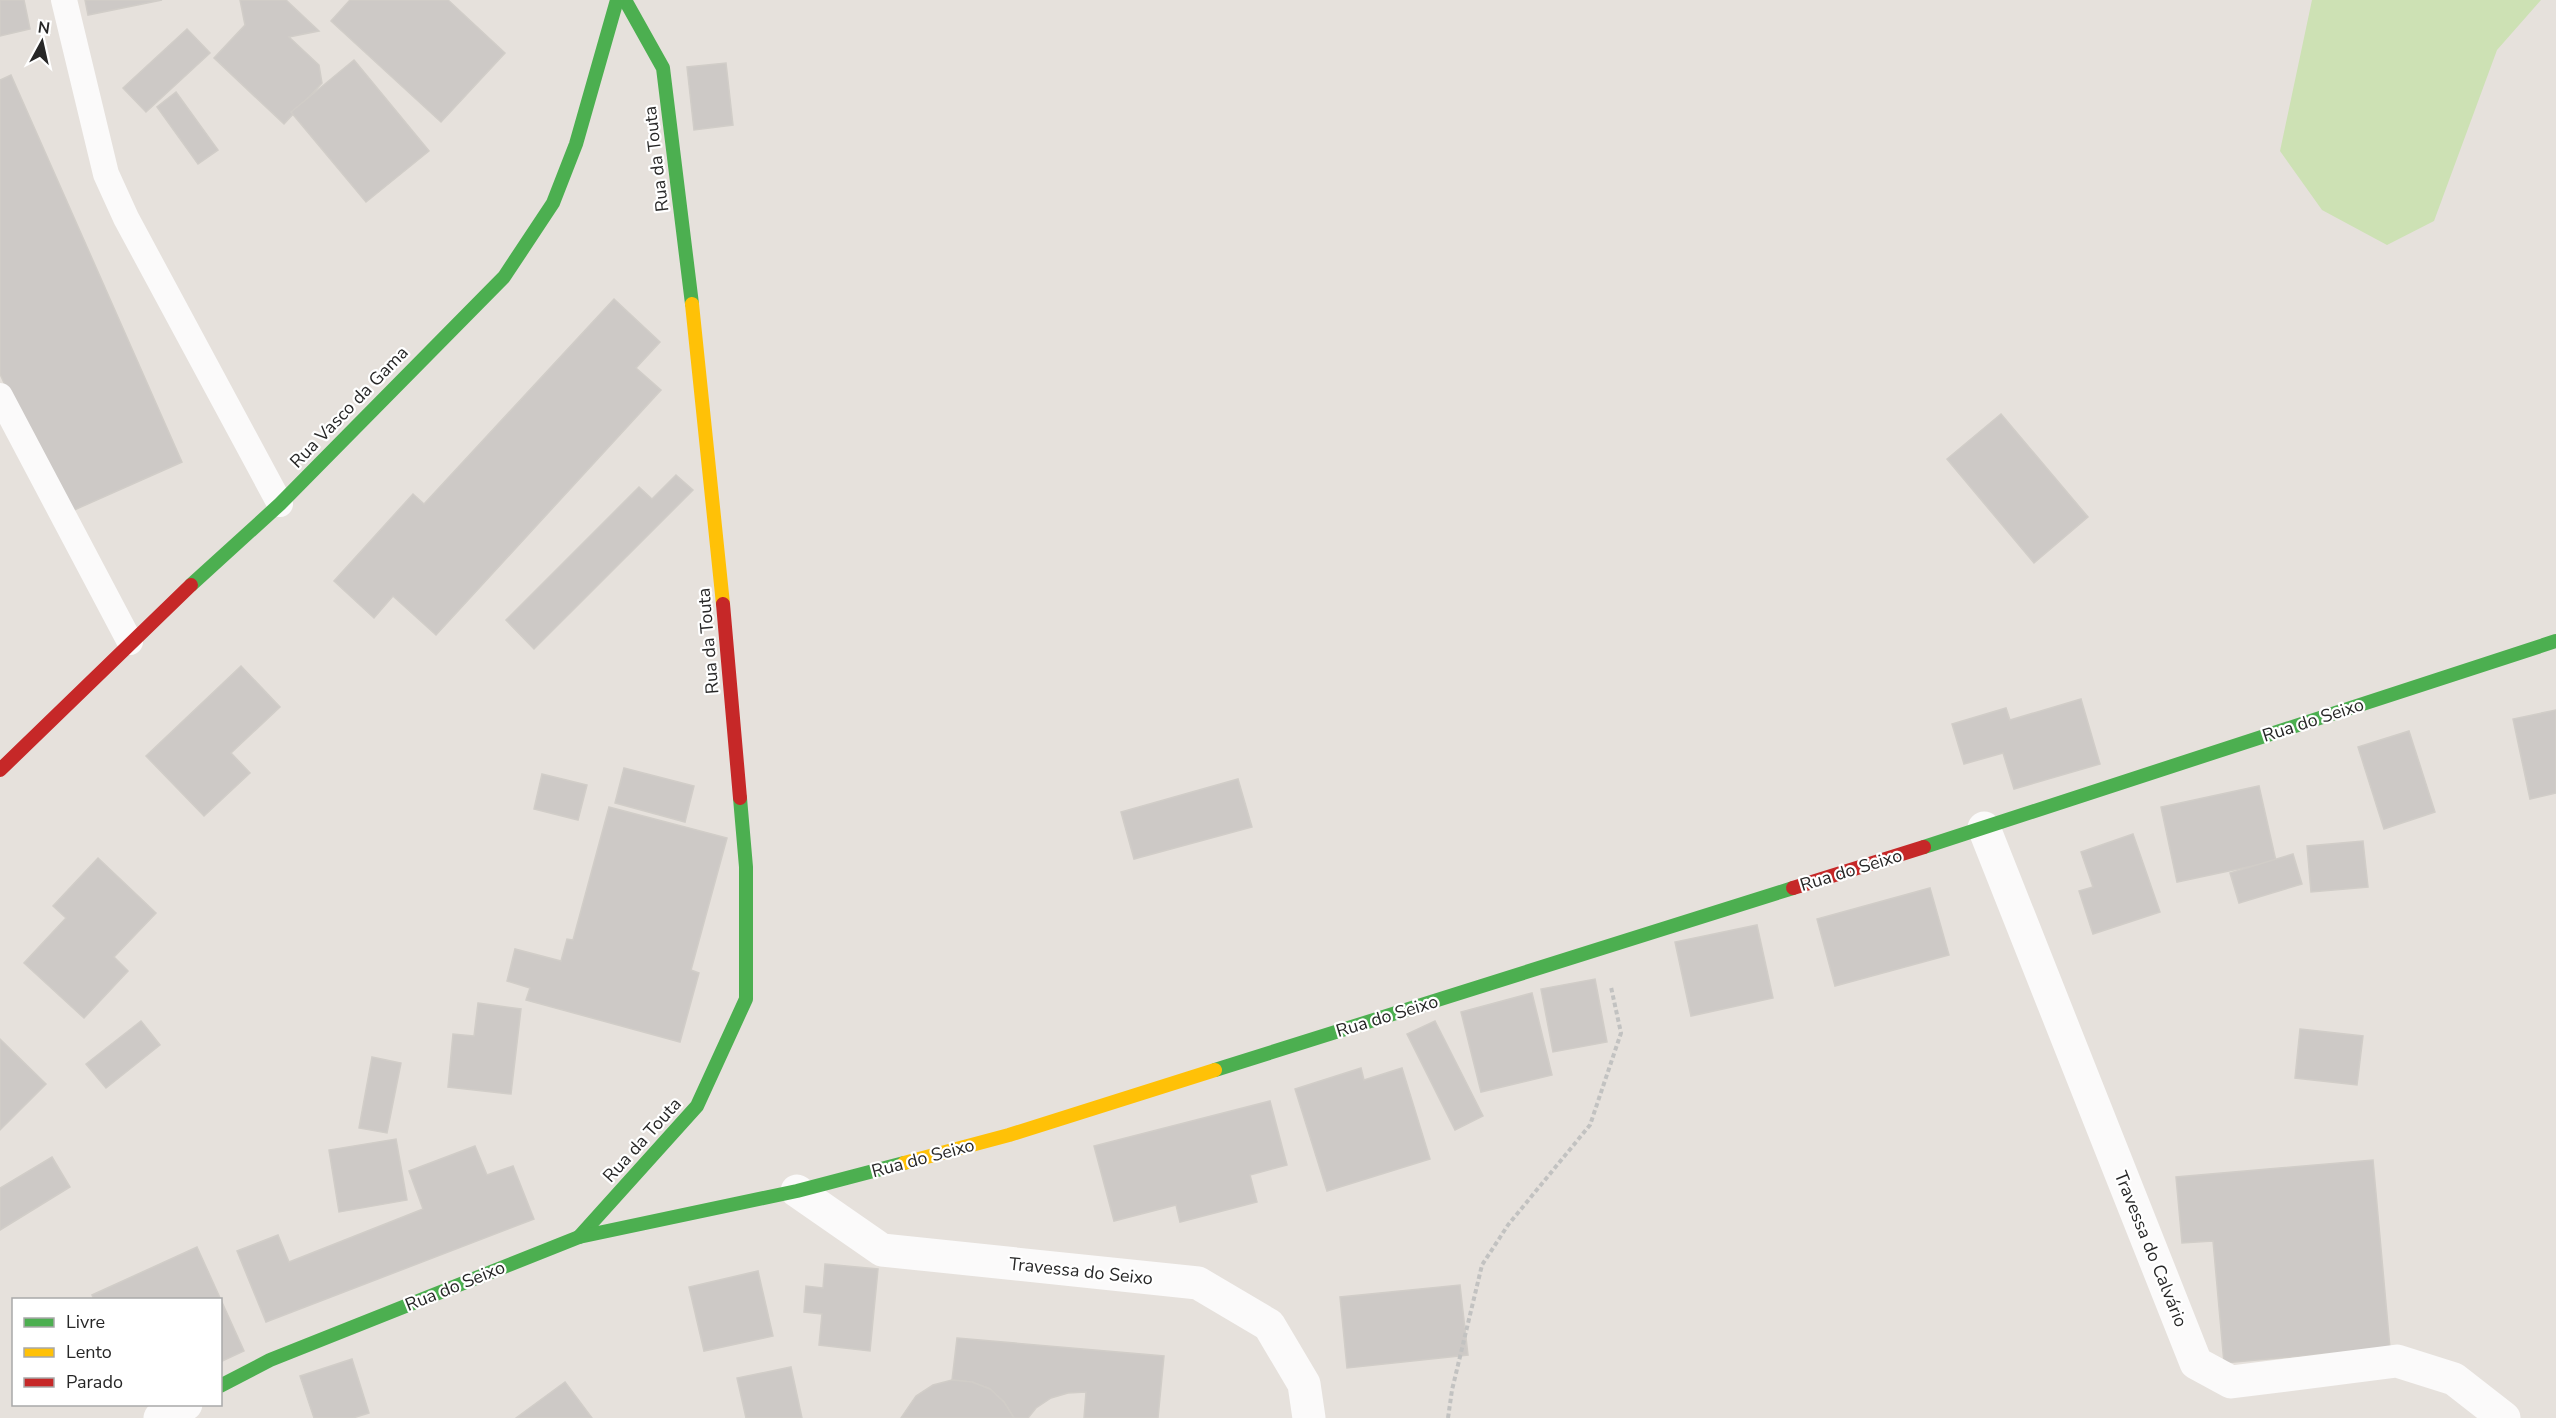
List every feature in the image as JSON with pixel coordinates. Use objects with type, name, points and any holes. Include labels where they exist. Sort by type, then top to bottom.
[{"type":"street","name":"Rua Vasco da Gama","points":[[0,770],[130,642],[280,504],[504,277],[553,202],[576,144],[617,0]]},
{"type":"street","name":"Rua da Touta","points":[[579,1237],[697,1106],[746,999],[746,867],[719,553],[699,355],[663,68],[625,0]]},
{"type":"street","name":"Rua do Seixo","points":[[222,1385],[270,1360],[579,1237],[797,1191],[1009,1135],[1984,828],[2556,641]]},
{"type":"street","name":"Travessa do Calvário","points":[[1984,828],[2196,1363],[2231,1382],[2397,1361],[2454,1379],[2504,1418]]},
{"type":"street","name":"Travessa do Seixo","points":[[797,1191],[882,1250],[1198,1283],[1269,1324],[1305,1384],[1309,1418]]},
{"type":"street","points":[[160,1418],[182,1406]]},
{"type":"lane","points":[[64,0],[106,174],[126,218],[280,504]]},
{"type":"lane","points":[[0,396],[130,642]]},
{"type":"path","points":[[1448,1418],[1452,1390],[1482,1265],[1508,1225],[1590,1125],[1621,1033],[1602,948]]},
{"type":"green space","points":[[2312,0],[2541,0],[2497,50],[2434,221],[2387,245],[2322,210],[2280,151]]},
{"type":"building","points":[[0,0],[24,0],[30,29],[0,36]]},
{"type":"building","points":[[85,0],[162,0],[88,15]]},
{"type":"building","points":[[240,0],[286,0],[319,31],[289,37],[319,65],[322,83],[284,124],[214,58],[245,25]]},
{"type":"building","points":[[350,0],[448,0],[505,53],[441,122],[331,21]]},
{"type":"building","points":[[187,29],[210,53],[146,112],[123,88]]},
{"type":"building","points":[[354,60],[429,151],[366,202],[291,112]]},
{"type":"building","points":[[726,63],[733,125],[694,130],[687,67]]},
{"type":"building","points":[[11,75],[182,462],[63,515],[0,374],[0,80]]},
{"type":"building","points":[[176,92],[218,150],[198,164],[157,107]]},
{"type":"building","points":[[614,299],[660,342],[636,368],[661,390],[436,635],[393,596],[374,618],[334,581],[413,494],[424,504]]},
{"type":"building","points":[[2001,414],[2088,517],[2034,563],[1947,459]]},
{"type":"building","points":[[676,475],[693,490],[534,649],[506,620],[639,487],[652,499]]},
{"type":"building","points":[[241,666],[280,707],[231,753],[250,773],[204,816],[146,756]]},
{"type":"building","points":[[2081,699],[2100,764],[2014,789],[2003,753],[1964,764],[1952,724],[2006,708],[2010,720]]},
{"type":"building","points":[[2556,710],[2556,793],[2530,799],[2513,719]]},
{"type":"building","points":[[2409,731],[2435,812],[2384,829],[2358,747]]},
{"type":"building","points":[[624,768],[694,786],[685,822],[615,803]]},
{"type":"building","points":[[542,774],[587,785],[578,820],[534,809]]},
{"type":"building","points":[[1238,779],[1252,827],[1134,859],[1121,812]]},
{"type":"building","points":[[2259,786],[2276,861],[2177,882],[2161,807]]},
{"type":"building","points":[[609,807],[727,838],[691,970],[699,973],[680,1042],[526,1000],[530,988],[507,981],[515,949],[561,961],[567,939],[573,940]]},
{"type":"building","points":[[2133,834],[2160,912],[2093,934],[2079,891],[2093,887],[2081,852]]},
{"type":"building","points":[[2363,841],[2368,887],[2311,892],[2307,846]]},
{"type":"building","points":[[2293,854],[2302,884],[2239,903],[2230,873]]},
{"type":"building","points":[[98,858],[156,913],[114,957],[128,971],[84,1018],[24,963],[66,918],[53,906]]},
{"type":"building","points":[[1930,888],[1949,955],[1835,986],[1817,919]]},
{"type":"building","points":[[1757,925],[1773,998],[1691,1016],[1675,942]]},
{"type":"building","points":[[1595,979],[1607,1042],[1553,1052],[1541,989]]},
{"type":"building","points":[[1532,993],[1552,1075],[1481,1092],[1461,1012]]},
{"type":"building","points":[[478,1003],[521,1009],[511,1094],[448,1087],[453,1034],[474,1036]]},
{"type":"building","points":[[141,1021],[160,1045],[106,1088],[86,1064]]},
{"type":"building","points":[[1435,1021],[1483,1116],[1455,1130],[1407,1034]]},
{"type":"building","points":[[2300,1029],[2363,1036],[2357,1085],[2295,1078]]},
{"type":"building","points":[[0,1039],[46,1084],[0,1130]]},
{"type":"building","points":[[372,1057],[401,1063],[387,1133],[359,1128]]},
{"type":"building","points":[[1361,1068],[1364,1080],[1402,1068],[1430,1159],[1327,1191],[1295,1089]]},
{"type":"building","points":[[1270,1101],[1287,1165],[1250,1175],[1257,1202],[1180,1222],[1176,1205],[1114,1221],[1094,1146]]},
{"type":"building","points":[[396,1139],[407,1200],[339,1212],[329,1150]]},
{"type":"building","points":[[475,1146],[487,1175],[513,1166],[534,1219],[266,1322],[237,1251],[278,1235],[289,1262],[423,1209],[409,1171]]},
{"type":"building","points":[[52,1157],[70,1187],[0,1230],[0,1188]]},
{"type":"building","points":[[2373,1160],[2390,1348],[2224,1363],[2213,1241],[2182,1243],[2176,1177]]},
{"type":"building","points":[[197,1247],[220,1298],[93,1298],[92,1295]]},
{"type":"building","points":[[825,1264],[878,1269],[870,1351],[819,1345],[822,1314],[804,1312],[806,1286],[823,1288]]},
{"type":"building","points":[[758,1271],[773,1336],[704,1351],[689,1287]]},
{"type":"building","points":[[1460,1285],[1468,1355],[1347,1368],[1340,1297]]},
{"type":"building","points":[[222,1302],[244,1351],[222,1361]]},
{"type":"building","points":[[957,1338],[1164,1356],[1158,1418],[1084,1418],[1086,1392],[1068,1393],[1051,1398],[1036,1408],[1028,1418],[1014,1418],[1004,1402],[990,1389],[972,1382],[952,1380]]},
{"type":"building","points":[[352,1359],[369,1413],[353,1418],[314,1418],[300,1376]]},
{"type":"building","points":[[791,1367],[802,1418],[746,1418],[737,1378]]},
{"type":"building","points":[[952,1380],[972,1382],[990,1389],[1004,1402],[1014,1418],[901,1418],[916,1396],[933,1385]]},
{"type":"building","points":[[565,1382],[592,1418],[516,1418]]},
{"type":"traffic: fast","points":[[191,585],[280,504],[504,277],[553,203],[576,144],[617,0]]},
{"type":"traffic: fast","points":[[625,0],[663,68],[692,304]]},
{"type":"traffic: fast","points":[[1924,847],[2556,641]]},
{"type":"traffic: fast","points":[[579,1237],[697,1106],[746,999],[746,867],[740,798]]},
{"type":"traffic: fast","points":[[1215,1070],[1793,888]]},
{"type":"traffic: fast","points":[[222,1385],[270,1360],[579,1237],[797,1191],[904,1163]]},
{"type":"traffic: slow","points":[[692,304],[723,604]]},
{"type":"traffic: slow","points":[[904,1163],[1009,1135],[1215,1070]]},
{"type":"traffic: jam","points":[[0,770],[191,585]]},
{"type":"traffic: jam","points":[[723,604],[740,798]]},
{"type":"traffic: jam","points":[[1793,888],[1924,847]]}]
